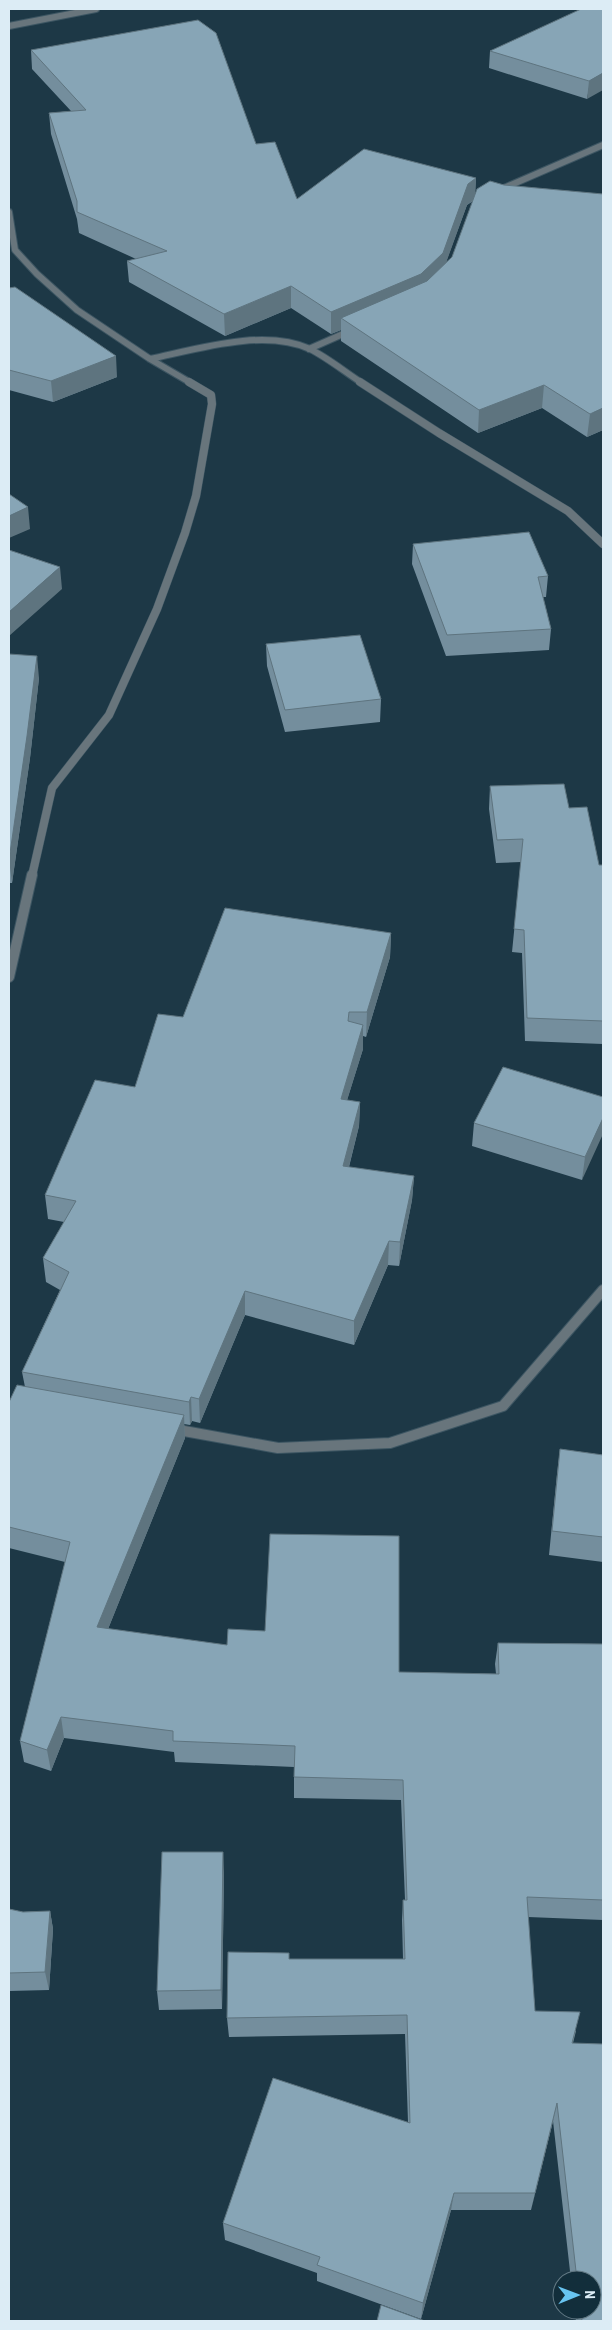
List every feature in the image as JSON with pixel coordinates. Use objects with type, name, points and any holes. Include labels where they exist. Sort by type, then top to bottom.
[{"type":"street","points":[[9,26],[96,9]]},
{"type":"street","points":[[492,194],[506,186],[603,145]]},
{"type":"street","points":[[9,212],[12,250],[37,274],[77,310],[150,359],[211,395],[212,404],[196,496],[185,533],[157,609],[109,715],[52,788],[9,978]]},
{"type":"street","points":[[309,349],[362,326]]},
{"type":"street","points":[[150,359],[236,340],[275,341],[309,349],[438,433],[568,511],[603,544]]},
{"type":"street","points":[[163,1427],[278,1448],[390,1444],[504,1406],[603,1290]]},
{"type":"building","points":[[581,9],[603,9],[603,73],[589,81],[490,51]]},
{"type":"building","points":[[198,20],[216,33],[256,144],[275,142],[297,199],[364,149],[476,178],[468,184],[443,253],[421,274],[331,312],[291,286],[224,314],[127,261],[167,251],[77,212],[77,201],[49,113],[86,110],[31,50]]},
{"type":"building","points":[[490,181],[504,185],[603,194],[603,408],[590,414],[544,385],[479,410],[341,318],[427,281],[452,257],[477,189]]},
{"type":"building","points":[[15,287],[116,356],[51,381],[9,370],[9,288]]},
{"type":"building","points":[[9,494],[28,507],[9,516]]},
{"type":"building","points":[[529,532],[548,576],[538,577],[551,629],[447,635],[413,544]]},
{"type":"building","points":[[9,550],[60,567],[9,612]]},
{"type":"building","points":[[360,635],[381,699],[285,710],[266,644]]},
{"type":"building","points":[[9,654],[37,656],[9,860]]},
{"type":"building","points":[[564,784],[569,808],[587,807],[599,865],[603,865],[603,1021],[527,1018],[524,930],[514,929],[523,839],[497,840],[490,786]]},
{"type":"building","points":[[225,908],[391,933],[367,1012],[349,1012],[348,1021],[363,1025],[341,1099],[360,1102],[343,1166],[414,1176],[400,1242],[389,1241],[354,1321],[245,1291],[199,1399],[191,1397],[189,1402],[22,1372],[69,1272],[43,1258],[76,1201],[45,1195],[95,1080],[135,1087],[158,1014],[183,1017]]},
{"type":"building","points":[[503,1067],[603,1097],[603,1118],[585,1157],[474,1123]]},
{"type":"building","points":[[17,1385],[184,1415],[97,1627],[227,1645],[228,1629],[265,1631],[270,1534],[399,1536],[399,1672],[499,1674],[498,1643],[603,1644],[603,1900],[527,1897],[535,2011],[580,2012],[572,2043],[603,2044],[603,2321],[582,2321],[602,2320],[602,2270],[576,2270],[557,2103],[535,2193],[454,2193],[423,2303],[317,2265],[320,2257],[223,2223],[273,2078],[410,2123],[407,2015],[227,2018],[228,1952],[289,1953],[289,1959],[405,1959],[403,1900],[407,1900],[403,1780],[294,1777],[295,1746],[173,1741],[173,1731],[61,1717],[47,1750],[20,1741],[70,1542],[9,1527],[9,1402]]},
{"type":"building","points":[[560,1449],[603,1455],[603,1537],[552,1531]]},
{"type":"building","points":[[162,1852],[223,1852],[221,1990],[157,1991]]},
{"type":"building","points":[[9,1909],[23,1912],[50,1911],[45,1972],[9,1973]]},
{"type":"building","points":[[381,2305],[425,2321],[377,2321]]}]
